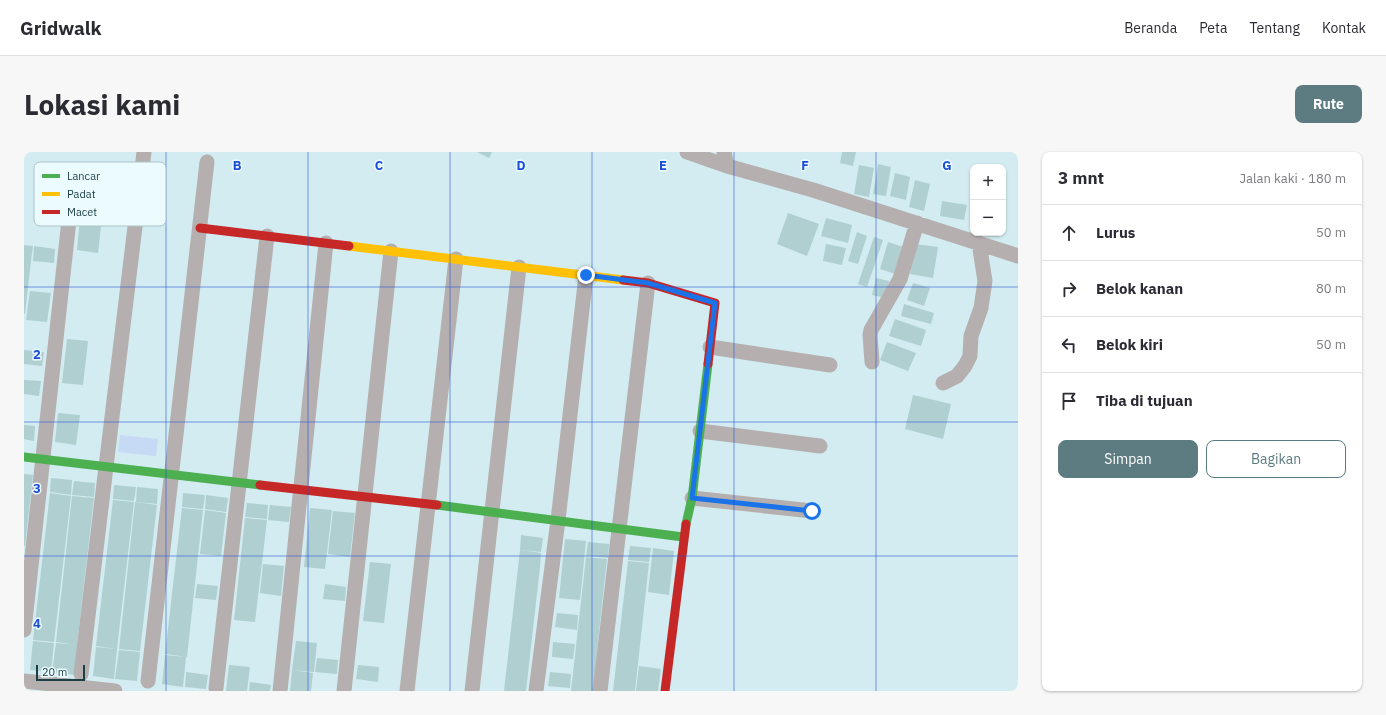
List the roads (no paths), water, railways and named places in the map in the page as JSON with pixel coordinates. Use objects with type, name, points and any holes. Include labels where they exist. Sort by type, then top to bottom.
[{"type":"street","points":[[143,162],[144,152]]},
{"type":"street","points":[[687,152],[725,159],[813,190],[1018,256]]},
{"type":"street","points":[[148,681],[207,162]]},
{"type":"street","points":[[872,362],[871,330],[900,280],[917,224]]},
{"type":"street","points":[[24,630],[41,459],[68,226]]},
{"type":"street","points":[[81,674],[135,226]]},
{"type":"street","points":[[200,228],[648,283],[715,303],[692,498],[683,537],[665,691]]},
{"type":"street","points":[[216,688],[267,236]]},
{"type":"street","points":[[943,383],[957,376],[965,366],[970,356],[971,336],[981,308],[985,281],[979,243]]},
{"type":"street","points":[[280,691],[302,491],[326,244]]},
{"type":"street","points":[[344,691],[390,251]]},
{"type":"street","points":[[407,691],[456,259]]},
{"type":"street","points":[[472,691],[519,267]]},
{"type":"street","points":[[536,691],[558,520],[586,275]]},
{"type":"street","points":[[600,691],[648,283]]},
{"type":"street","points":[[710,347],[830,364]]},
{"type":"street","points":[[700,431],[820,446]]},
{"type":"street","points":[[24,457],[105,468],[171,474],[302,491],[558,520],[683,537]]},
{"type":"street","points":[[692,498],[812,511]]},
{"type":"street","points":[[24,681],[115,691]]}]
